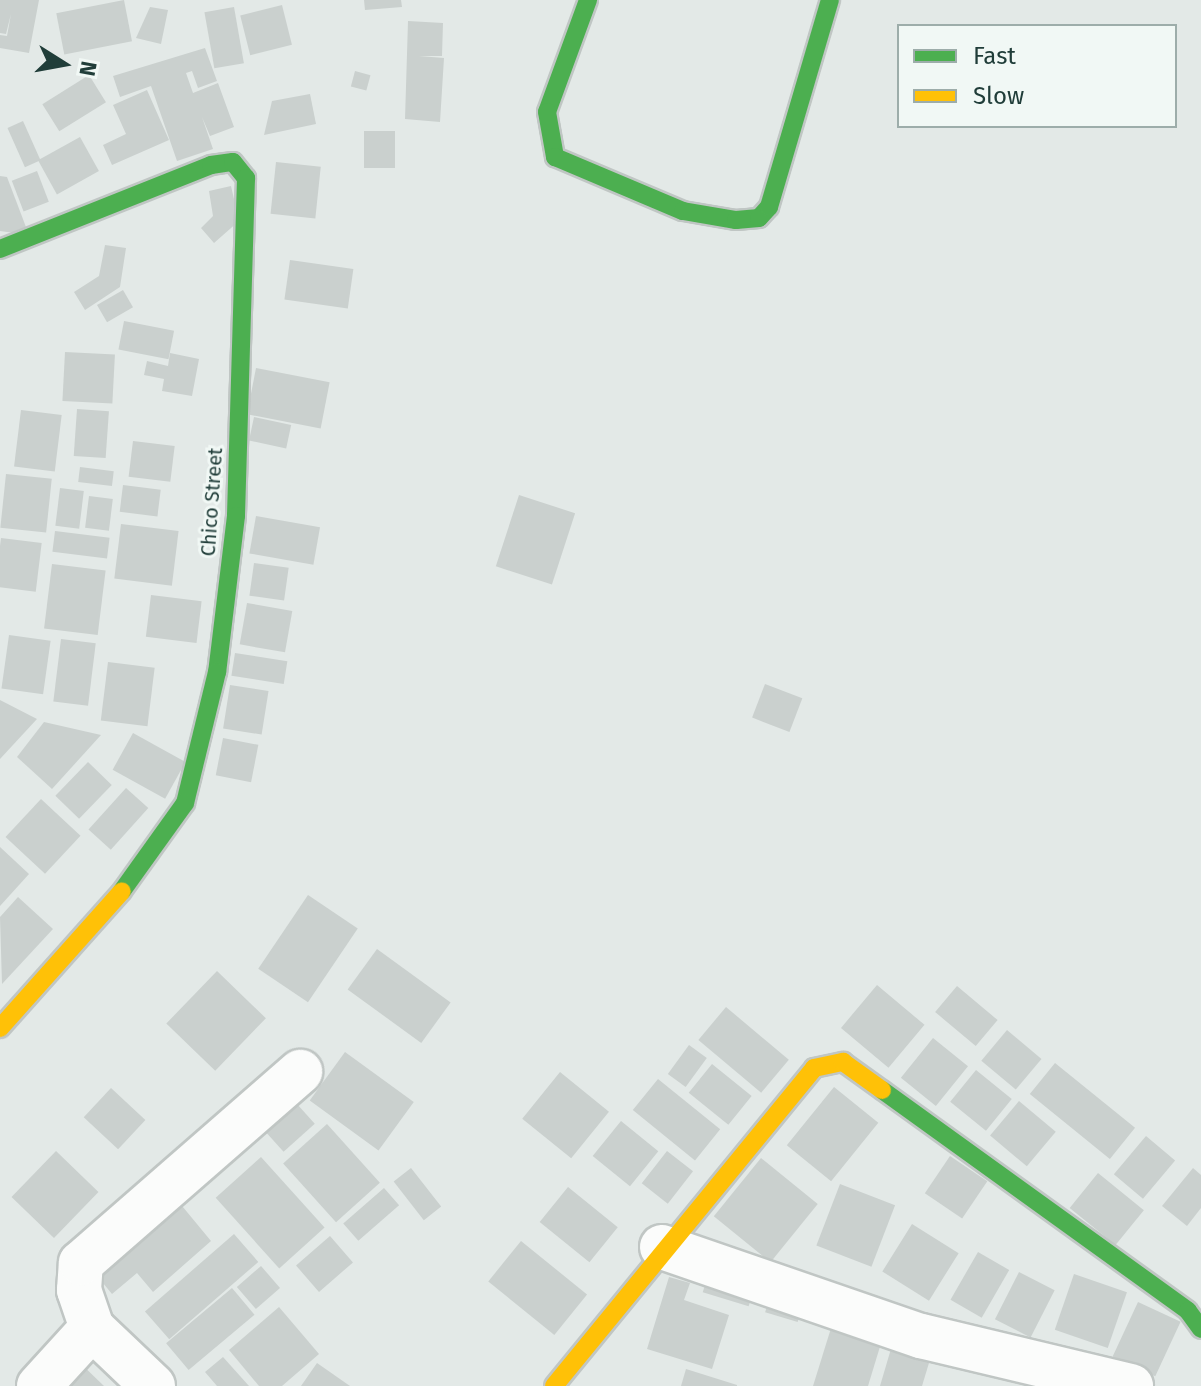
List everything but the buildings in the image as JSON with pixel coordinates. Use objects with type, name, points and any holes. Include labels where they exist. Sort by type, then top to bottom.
[{"type":"street","points":[[588,0],[547,112],[555,157],[683,211],[736,220],[759,218],[769,207],[830,0]]},
{"type":"street","name":"Chico Street","points":[[0,249],[211,165],[233,162],[246,178],[236,516],[217,672],[185,803],[109,909],[0,1028]]},
{"type":"street","points":[[554,1386],[662,1247],[814,1068],[843,1062],[1188,1311],[1201,1329]]},
{"type":"street","points":[[153,1386],[92,1328],[79,1290],[81,1263],[300,1072]]},
{"type":"street","points":[[662,1247],[921,1336],[1131,1386]]},
{"type":"street","points":[[39,1386],[92,1328]]},
{"type":"traffic: fast","points":[[588,0],[547,112],[555,157],[683,211],[736,220],[759,218],[769,207],[830,0]]},
{"type":"traffic: fast","points":[[0,249],[211,165],[233,162],[246,178],[236,516],[217,672],[185,803],[122,891]]},
{"type":"traffic: fast","points":[[882,1090],[1188,1311],[1201,1329]]},
{"type":"traffic: slow","points":[[0,1028],[122,891]]},
{"type":"traffic: slow","points":[[554,1386],[814,1068],[843,1062],[882,1090]]}]
